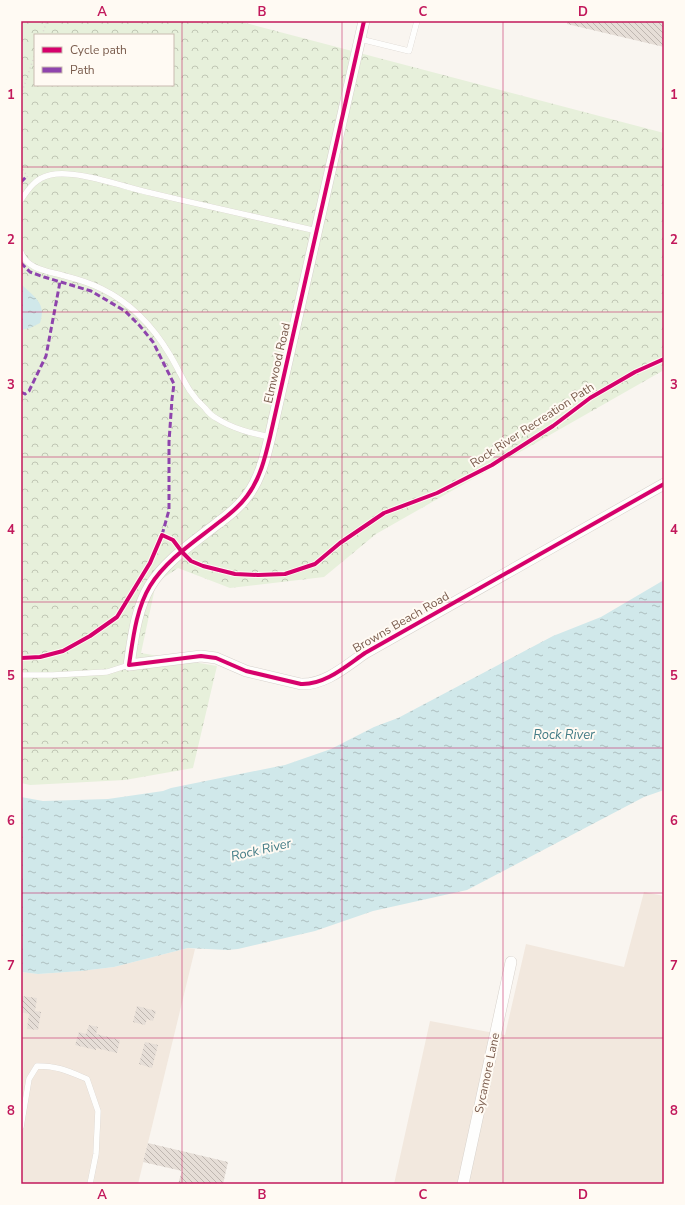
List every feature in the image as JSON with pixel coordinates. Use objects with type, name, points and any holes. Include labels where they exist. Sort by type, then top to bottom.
[{"type":"street","name":"Elmwood Road","points":[[129,665],[134,629],[149,587],[161,570],[234,510],[247,497],[254,486],[262,467],[364,21]]},
{"type":"street","name":"Browns Beach Road","points":[[129,665],[201,656],[216,658],[246,672],[301,684],[310,684],[324,680],[365,653],[664,484]]},
{"type":"street","name":"Sycamore Lane","points":[[463,1184],[512,962]]},
{"type":"lane","points":[[360,40],[409,51],[417,21]]},
{"type":"lane","points":[[21,200],[32,184],[41,178],[67,173],[317,231]]},
{"type":"lane","points":[[21,252],[22,256],[30,264],[42,270],[63,275],[111,293],[152,329],[171,356],[190,392],[215,418],[247,433],[270,437]]},
{"type":"lane","points":[[21,675],[107,672],[129,665]]},
{"type":"lane","points":[[21,1127],[29,1079],[37,1066],[52,1066],[67,1070],[87,1079],[98,1111],[96,1154],[90,1184]]},
{"type":"path","points":[[42,34],[47,21]]},
{"type":"path","points":[[21,95],[34,57]]},
{"type":"path","points":[[21,134],[21,139]]},
{"type":"path","points":[[21,166],[32,184]]},
{"type":"shaded area","points":[[644,892],[664,896],[664,1184],[394,1184],[430,1021],[505,1035],[526,944],[624,967]]},
{"type":"shaded area","points":[[188,948],[195,949],[138,1184],[21,1184],[21,972],[38,974],[114,967]]},
{"type":"green space","points":[[21,21],[238,21],[664,133],[664,370],[376,534],[324,577],[230,588],[178,568],[156,583],[141,653],[217,666],[193,768],[125,780],[30,785],[21,783]]},
{"type":"water","points":[[21,284],[38,301],[42,310],[42,316],[40,323],[30,328],[21,330]]},
{"type":"water","name":"Rock River","points":[[664,580],[664,790],[644,797],[467,890],[373,911],[315,931],[238,949],[227,950],[188,948],[114,967],[38,974],[21,972],[21,797],[43,801],[108,799],[163,791],[171,788],[285,765],[331,749],[374,727],[398,718],[553,636],[601,617]]},
{"type":"building","points":[[567,21],[664,21],[664,47],[567,24]]},
{"type":"building","points":[[21,996],[37,998],[35,1011],[41,1012],[38,1030],[27,1029],[29,1014],[21,1012]]},
{"type":"building","points":[[137,1006],[156,1011],[153,1021],[147,1019],[145,1025],[133,1022]]},
{"type":"building","points":[[89,1025],[98,1027],[96,1034],[120,1040],[117,1053],[75,1045],[79,1032],[86,1034]]},
{"type":"building","points":[[145,1042],[158,1045],[152,1068],[139,1064]]},
{"type":"building","points":[[148,1143],[228,1162],[223,1184],[178,1184],[182,1171],[143,1162]]},
{"type":"marked path","points":[[21,182],[27,176]]},
{"type":"marked path","points":[[21,263],[30,272],[91,291],[125,311],[153,342],[174,384],[169,442],[169,510],[162,535]]},
{"type":"marked path","points":[[21,392],[25,394],[29,391],[46,356],[60,282]]},
{"type":"cycle path","points":[[364,21],[262,468],[252,489],[241,504],[172,560],[150,586],[138,614],[129,665],[201,656],[216,658],[246,671],[301,684],[327,678],[343,669],[365,653],[664,484]]},
{"type":"cycle path","name":"Rock River Recreation Path","points":[[21,658],[40,657],[63,651],[90,636],[117,617],[150,563],[162,535],[173,540],[191,561],[203,566],[235,574],[285,574],[315,564],[340,543],[384,513],[437,493],[492,465],[553,426],[590,398],[635,372],[664,359]]}]
